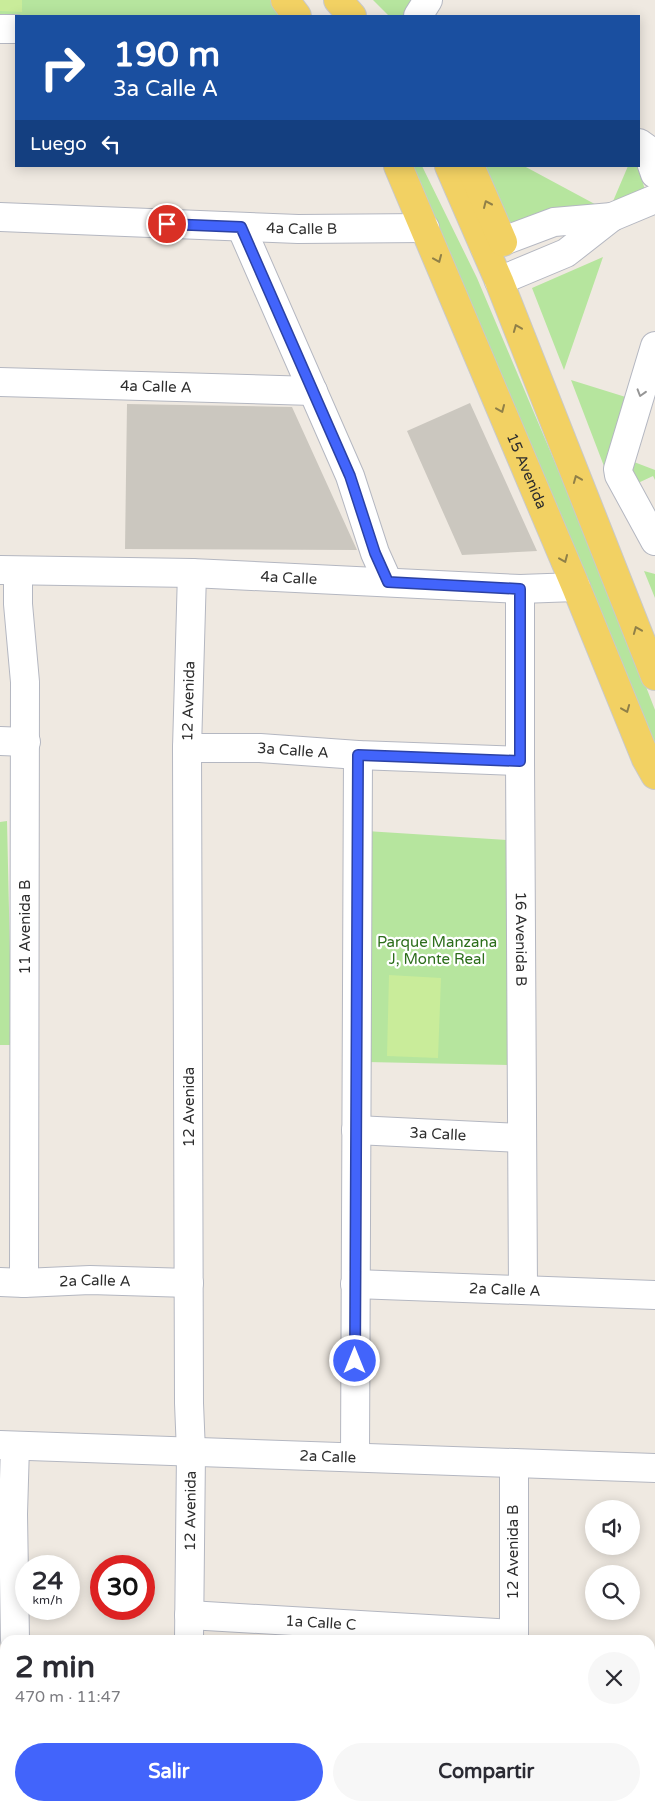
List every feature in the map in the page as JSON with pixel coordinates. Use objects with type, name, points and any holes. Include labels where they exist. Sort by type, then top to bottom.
[{"type":"main road","points":[[285,0],[296,15]]},
{"type":"main road","points":[[338,0],[351,15]]},
{"type":"main road","name":"15 Avenida","points":[[398,167],[576,587],[646,759],[655,775]]},
{"type":"main road","points":[[450,167],[494,245]]},
{"type":"main road","points":[[470,167],[494,245],[507,278],[551,413],[655,676]]},
{"type":"street","points":[[419,15],[428,0]]},
{"type":"street","points":[[0,29],[15,29]]},
{"type":"street","points":[[640,144],[646,148],[655,174]]},
{"type":"street","points":[[507,278],[566,253],[612,217],[655,199]]},
{"type":"street","name":"4a Calle B","points":[[0,216],[298,229],[425,228]]},
{"type":"street","points":[[494,245],[554,222],[612,217]]},
{"type":"street","points":[[241,227],[350,476],[375,553],[388,582]]},
{"type":"street","points":[[655,346],[618,469],[619,475],[655,541]]},
{"type":"street","name":"4a Calle A","points":[[0,382],[313,391]]},
{"type":"street","name":"4a Calle","points":[[9,570],[192,573],[520,589],[576,587]]},
{"type":"street","name":"11 Avenida B","points":[[9,570],[18,604],[26,682],[13,741],[12,1283]]},
{"type":"street","name":"12 Avenida","points":[[189,1628],[192,1452],[189,1403],[187,748],[192,573]]},
{"type":"street","name":"16 Avenida B","points":[[520,589],[523,1290]]},
{"type":"street","name":"3a Calle A","points":[[187,748],[260,748],[358,755],[520,761]]},
{"type":"street","points":[[354,1457],[358,755]]},
{"type":"street","name":"3a Calle","points":[[356,1130],[522,1138]]},
{"type":"street","name":"2a Calle A","points":[[12,1283],[90,1280],[189,1283]]},
{"type":"street","name":"2a Calle A","points":[[356,1284],[655,1295]]},
{"type":"street","points":[[7,1446],[13,1514],[10,1626]]},
{"type":"street","name":"2a Calle","points":[[7,1446],[655,1468]]},
{"type":"street","name":"12 Avenida B","points":[[514,1463],[514,1635]]},
{"type":"street","name":"1a Calle C","points":[[189,1628],[453,1635]]},
{"type":"green space","points":[[0,0],[272,0],[282,15],[15,15],[0,26]]},
{"type":"green space","points":[[0,0],[22,0],[22,12],[0,11]]},
{"type":"green space","points":[[373,0],[413,0],[405,15],[388,15]]},
{"type":"green space","points":[[406,167],[422,167],[477,278],[606,583],[655,710],[655,749]]},
{"type":"green space","points":[[483,167],[526,167],[604,209],[516,241]]},
{"type":"green space","points":[[628,167],[638,167],[645,190],[608,213]]},
{"type":"green space","points":[[603,257],[564,370],[532,288]]},
{"type":"green space","points":[[571,380],[632,399],[607,474]]},
{"type":"green space","points":[[634,462],[655,470],[655,480],[653,476],[638,483],[629,472]]},
{"type":"green space","points":[[644,571],[655,574],[655,598]]},
{"type":"green space","points":[[7,821],[12,1045],[0,1045],[0,822]]},
{"type":"green space","name":"Parque Manzana J, Monte Real","points":[[366,831],[507,840],[509,1065],[367,1062]]},
{"type":"green space","points":[[389,975],[441,978],[438,1058],[387,1056]]},
{"type":"building","points":[[470,403],[537,551],[462,555],[407,431]]},
{"type":"building","points":[[127,404],[292,407],[357,550],[125,549]]},
{"type":"route","points":[[167,224],[241,227],[350,476],[375,553],[388,582],[520,589],[520,761],[358,755],[355,1361]]}]
